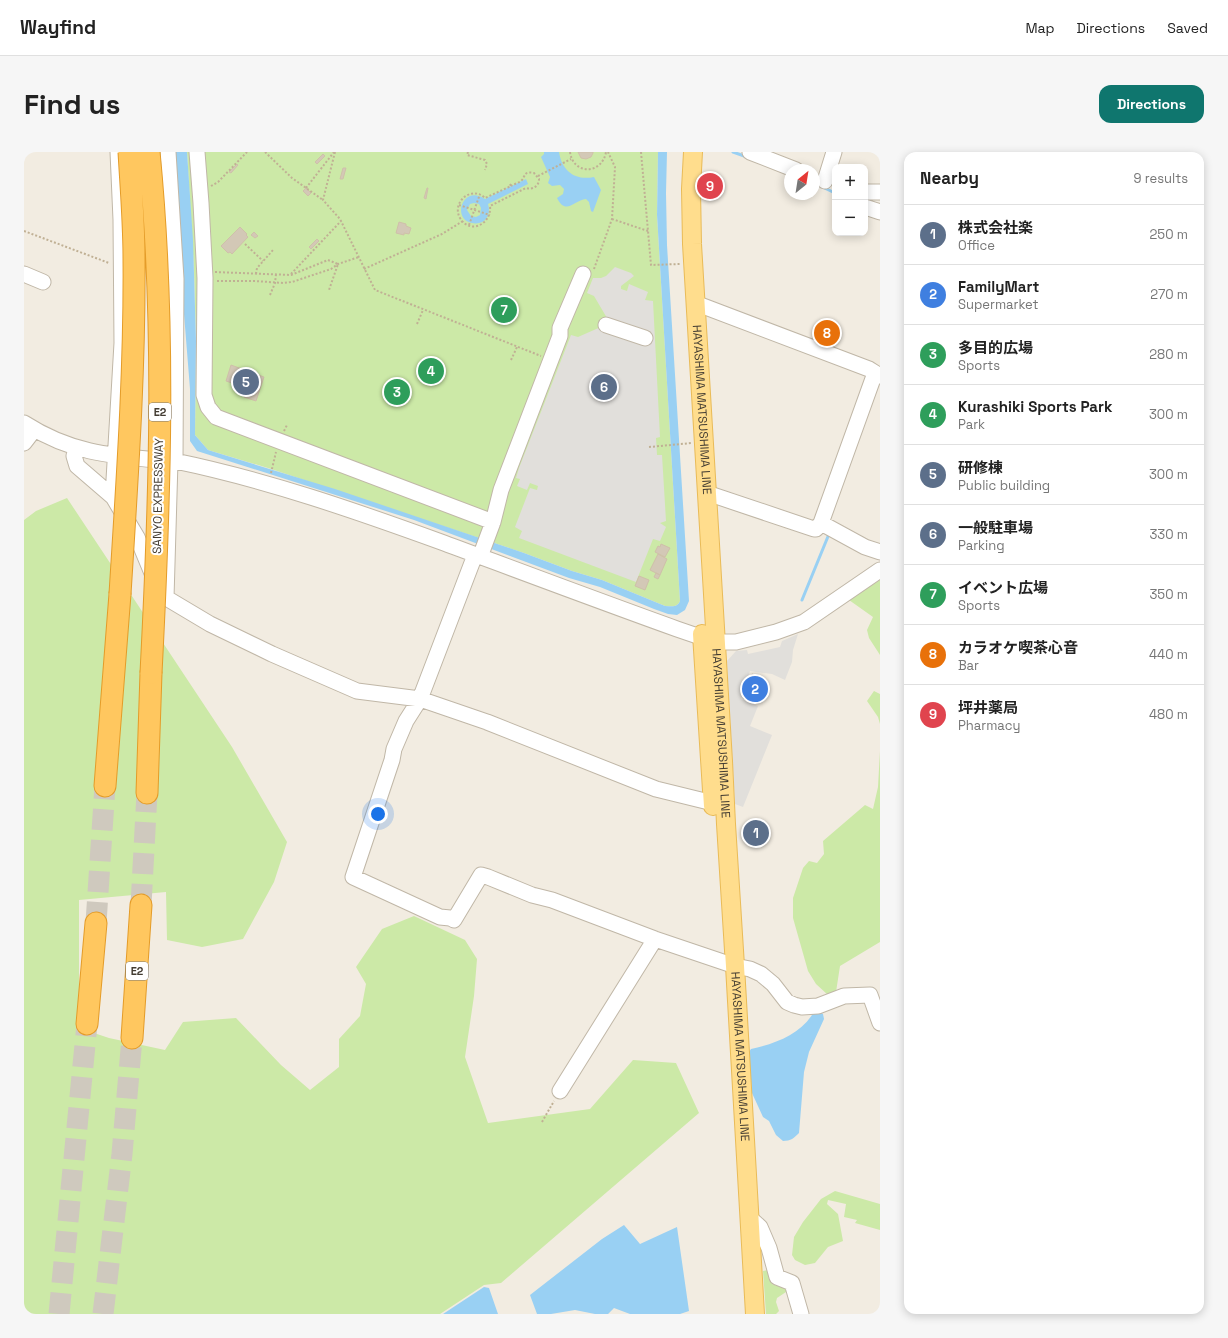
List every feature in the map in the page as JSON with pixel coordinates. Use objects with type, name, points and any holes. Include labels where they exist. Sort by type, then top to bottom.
[{"type":"highway","points":[[105,786],[130,441],[134,257],[129,152]]},
{"type":"highway","name":"SANYO EXPRESSWAY","points":[[147,793],[160,442],[158,258],[149,152]]},
{"type":"highway","name":"E2","points":[[132,1038],[141,905]]},
{"type":"highway","points":[[87,1024],[96,923]]},
{"type":"main road","name":"HAYASHIMA MATSUSHIMA LINE","points":[[681,152],[680,212],[676,264],[686,444],[709,640],[730,964],[750,1218],[755,1314]]},
{"type":"main road","name":"HAYASHIMA MATSUSHIMA LINE","points":[[693,152],[691,188],[692,244],[706,494],[713,803],[730,964],[744,1314]]},
{"type":"street","points":[[112,497],[122,343],[119,266],[118,152]]},
{"type":"street","points":[[166,598],[172,461],[176,279],[168,152]]},
{"type":"street","points":[[197,152],[205,278],[204,395],[208,406],[216,417],[493,522]]},
{"type":"street","points":[[750,152],[784,165]]},
{"type":"street","points":[[825,181],[834,152]]},
{"type":"street","points":[[868,192],[880,192]]},
{"type":"street","points":[[868,208],[880,212]]},
{"type":"street","points":[[119,266],[169,279],[176,279]]},
{"type":"street","points":[[24,274],[43,282]]},
{"type":"street","points":[[585,275],[560,328],[560,336],[501,490],[493,522],[420,699],[406,721],[394,749],[392,760],[353,877],[440,917],[454,920],[482,875],[532,895],[552,900],[655,939],[730,964],[750,969],[761,974],[773,984],[787,1002],[794,1005],[802,1007],[818,1006],[844,996],[870,995],[880,1023]]},
{"type":"street","points":[[695,303],[875,376],[821,526],[814,529],[706,494]]},
{"type":"street","points":[[606,325],[645,338]]},
{"type":"street","points":[[24,443],[29,427],[60,442],[86,451],[115,456],[172,461],[273,485],[481,550],[709,640],[736,642],[776,632],[804,622],[880,570]]},
{"type":"street","points":[[76,447],[74,456],[77,466],[112,497],[137,537],[159,590],[166,598],[224,630],[272,654],[357,691],[420,699],[487,722],[656,789],[713,803]]},
{"type":"street","points":[[821,526],[865,547],[880,552]]},
{"type":"street","points":[[560,1091],[655,939]]},
{"type":"street","points":[[750,1218],[760,1227],[769,1248],[777,1276],[792,1283],[801,1314]]},
{"type":"path","points":[[200,190],[209,188],[218,182],[247,152]]},
{"type":"path","points":[[265,152],[292,178],[323,200],[341,220],[375,290],[551,360]]},
{"type":"path","points":[[306,188],[335,152]]},
{"type":"path","points":[[323,200],[335,152]]},
{"type":"path","points":[[468,152],[467,155],[485,160],[487,164],[486,170]]},
{"type":"path","points":[[570,152],[571,159],[578,167],[589,170],[594,169],[602,162],[607,152]]},
{"type":"path","points":[[585,275],[612,219],[615,167],[607,152]]},
{"type":"path","points":[[641,152],[651,265],[676,264]]},
{"type":"path","points":[[538,176],[571,159]]},
{"type":"path","points":[[529,172],[538,176],[539,181],[535,188],[526,188],[490,206],[492,207],[490,215],[487,221],[482,225],[469,225],[462,221],[458,216],[460,201],[468,195],[474,193],[480,194],[485,196],[485,198],[522,180],[525,174],[529,172]]},
{"type":"path","points":[[465,191],[468,195]]},
{"type":"path","points":[[469,225],[480,194]]},
{"type":"path","points":[[459,205],[490,215]]},
{"type":"path","points":[[612,219],[648,231]]},
{"type":"path","points":[[291,275],[341,220]]},
{"type":"path","points":[[364,269],[442,234],[462,221]]},
{"type":"path","points":[[24,231],[119,266]]},
{"type":"path","points":[[245,244],[263,262]]},
{"type":"path","points":[[256,274],[257,268],[273,250]]},
{"type":"path","points":[[338,264],[328,260],[291,275],[210,272],[205,278],[210,281],[255,281],[282,284],[331,269],[338,264],[359,257]]},
{"type":"path","points":[[329,290],[338,264]]},
{"type":"path","points":[[270,295],[275,283],[276,274]]},
{"type":"path","points":[[417,324],[423,310]]},
{"type":"path","points":[[511,360],[517,347]]},
{"type":"path","points":[[649,447],[686,444]]},
{"type":"path","points":[[542,1122],[560,1091]]},
{"type":"green space","points":[[187,152],[658,152],[657,215],[679,603],[674,606],[665,606],[602,580],[572,571],[524,553],[268,468],[208,450],[195,435],[196,341],[194,270]]},
{"type":"green space","points":[[67,498],[232,747],[287,842],[274,882],[243,939],[202,947],[167,940],[166,892],[79,900],[79,1028],[109,1038],[165,1050],[183,1022],[236,1018],[281,1065],[310,1090],[339,1067],[339,1039],[360,1016],[366,984],[356,967],[382,929],[414,916],[465,940],[477,959],[474,996],[465,1057],[488,1123],[590,1109],[633,1060],[676,1063],[699,1113],[501,1283],[484,1285],[440,1314],[24,1314],[24,520],[36,511]]},
{"type":"green space","points":[[880,580],[880,655],[869,638],[867,630],[873,617],[849,600]]},
{"type":"green space","points":[[874,691],[880,694],[880,724],[878,717],[867,701]]},
{"type":"green space","points":[[880,751],[880,942],[840,966],[836,992],[828,995],[816,984],[808,971],[793,918],[793,898],[803,868],[809,861],[817,863],[824,854],[823,841],[865,805],[873,809],[878,787]]},
{"type":"green space","points":[[835,1191],[880,1204],[880,1230],[855,1223],[857,1220],[844,1217],[846,1204],[828,1200],[827,1204],[838,1214],[843,1241],[828,1247],[815,1263],[805,1265],[795,1260],[792,1255],[794,1237],[803,1222],[821,1199]]},
{"type":"green space","points":[[768,1270],[772,1284],[789,1290],[777,1298],[776,1302],[779,1311],[776,1314],[766,1314],[763,1271]]},
{"type":"shaded area","points":[[615,267],[631,273],[634,276],[621,286],[621,289],[627,291],[629,284],[648,292],[645,300],[653,301],[660,437],[656,438],[657,455],[662,455],[666,521],[660,523],[666,527],[660,541],[653,539],[636,582],[519,538],[522,531],[515,527],[530,488],[537,490],[538,486],[530,483],[527,490],[517,486],[520,479],[516,478],[519,468],[571,335],[578,337],[603,326],[607,318],[594,296],[587,293],[593,278],[601,278],[606,276]]},
{"type":"shaded area","points":[[798,634],[793,650],[792,662],[785,680],[772,674],[750,671],[741,699],[758,706],[750,726],[772,735],[743,807],[735,804],[727,661],[736,651],[747,650],[748,654],[780,647],[782,641]]},
{"type":"water","points":[[173,152],[187,152],[193,240],[196,341],[195,435],[208,450],[335,489],[524,553],[572,571],[602,580],[665,606],[676,606],[680,601],[657,215],[658,152],[667,152],[667,245],[689,601],[685,610],[677,615],[668,614],[600,587],[569,578],[414,520],[197,451],[190,441],[190,389],[182,289],[182,246]]},
{"type":"water","points":[[544,152],[559,152],[566,169],[575,176],[587,178],[594,177],[601,190],[593,212],[591,211],[589,202],[586,199],[570,206],[564,206],[560,203],[557,198],[563,194],[564,189],[560,185],[552,186],[548,183],[550,177],[541,157]]},
{"type":"water","points":[[526,179],[528,184],[488,204],[489,213],[484,221],[480,223],[472,223],[466,220],[462,215],[461,210],[462,204],[466,199],[471,196],[477,196],[485,199]],"holes":[[[470,204],[479,204],[481,208],[480,215],[476,217],[471,216],[467,210]]]},
{"type":"water","points":[[816,1009],[823,1014],[824,1019],[809,1052],[804,1072],[799,1133],[792,1139],[783,1141],[776,1135],[769,1121],[763,1117],[752,1093],[749,1052],[751,1049],[785,1038],[793,1033],[807,1022],[812,1015],[808,1012]]},
{"type":"water","points":[[624,1225],[640,1244],[677,1227],[689,1311],[680,1314],[630,1314],[614,1308],[608,1314],[595,1314],[575,1310],[551,1314],[537,1314],[530,1295],[602,1239]]},
{"type":"water","points":[[484,1287],[489,1288],[498,1314],[443,1314]]},
{"type":"building","points":[[578,152],[593,153],[591,157],[586,159],[581,158]]},
{"type":"building","points":[[323,154],[325,156],[317,164],[315,162]]},
{"type":"building","points":[[237,164],[238,165],[231,173],[229,172]]},
{"type":"building","points":[[343,168],[346,168],[343,179],[340,179]]},
{"type":"building","points":[[707,180],[716,185],[713,191],[704,186]]},
{"type":"building","points":[[306,188],[311,193],[308,196],[303,191]]},
{"type":"building","points":[[428,188],[426,199],[424,198]]},
{"type":"building","points":[[399,222],[406,224],[406,226],[411,228],[409,234],[404,233],[404,235],[396,233]]},
{"type":"building","points":[[240,227],[248,237],[232,254],[230,252],[228,253],[221,246]]},
{"type":"building","points":[[254,232],[258,236],[255,238],[251,235]]},
{"type":"building","points":[[317,239],[319,241],[311,249],[309,247]]},
{"type":"building","points":[[821,324],[837,331],[833,342],[816,336]]},
{"type":"building","points":[[231,365],[264,377],[256,401],[244,397],[246,391],[234,386],[235,384],[226,381]]},
{"type":"building","points":[[661,544],[670,548],[665,557],[655,552]]},
{"type":"building","points":[[658,554],[667,559],[660,575],[650,570]]},
{"type":"building","points":[[656,573],[660,575],[658,579],[654,577]]},
{"type":"building","points":[[639,576],[649,580],[645,590],[635,586]]},
{"type":"building","points":[[752,674],[766,680],[757,703],[743,698]]},
{"type":"building","points":[[753,823],[760,828],[762,826],[768,830],[756,845],[743,835]]},
{"type":"waterway","points":[[733,152],[747,157]]},
{"type":"waterway","points":[[820,186],[832,192]]},
{"type":"waterway","points":[[802,600],[829,534]]},
{"type":"tunnel","points":[[96,923],[105,786]]},
{"type":"tunnel","points":[[141,905],[147,793]]},
{"type":"tunnel","points":[[59,1314],[87,1024]]},
{"type":"tunnel","points":[[103,1314],[122,1154],[132,1038]]},
{"type":"place","name":"坪井薬局","points":[[710,186]]},
{"type":"place","name":"イベント広場","points":[[504,310]]},
{"type":"place","name":"カラオケ喫茶心音","points":[[827,333]]},
{"type":"place","name":"Kurashiki Sports Park","points":[[431,371]]},
{"type":"place","name":"研修棟","points":[[246,382]]},
{"type":"place","name":"一般駐車場","points":[[604,387]]},
{"type":"place","name":"多目的広場","points":[[397,392]]},
{"type":"place","name":"FamilyMart","points":[[755,689]]},
{"type":"place","name":"株式会社楽","points":[[756,833]]}]
